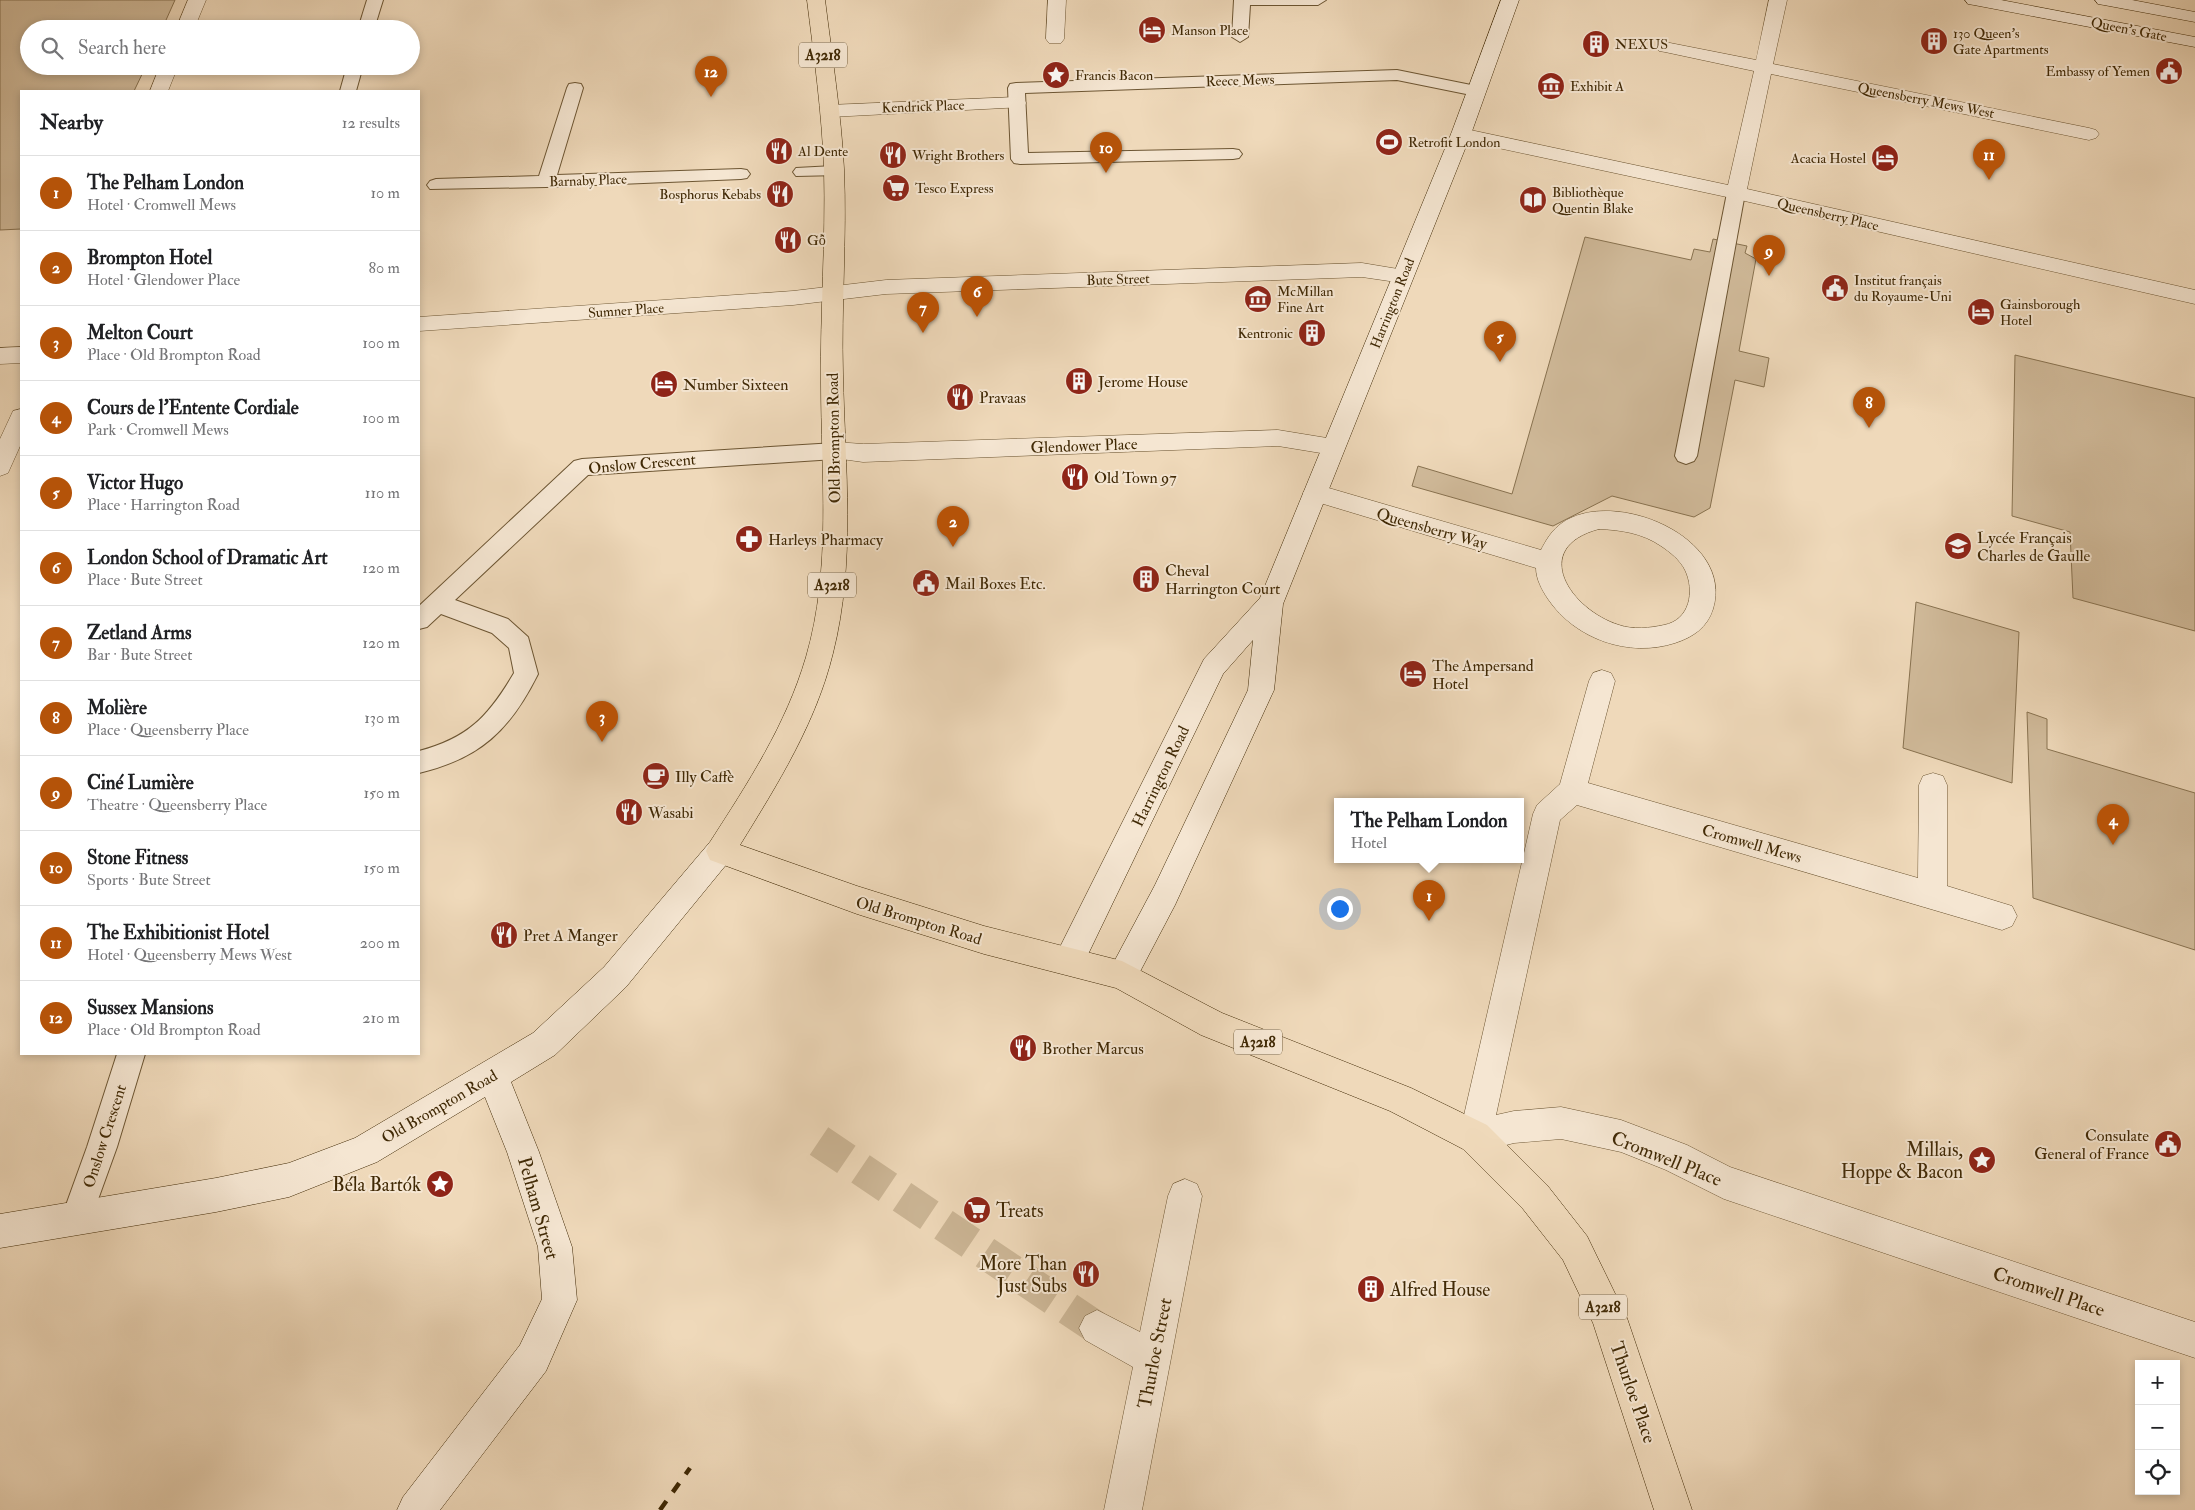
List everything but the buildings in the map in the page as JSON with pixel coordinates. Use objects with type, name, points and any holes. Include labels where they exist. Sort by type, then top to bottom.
[{"type":"main road","name":"Old Brompton Road","points":[[816,0],[830,111],[834,171],[832,386],[835,451],[834,554],[830,611],[820,655],[792,735],[720,851],[857,900],[984,940],[1122,975]]},
{"type":"main road","name":"A3218","points":[[1122,975],[1212,1024],[1400,1099],[1475,1138]]},
{"type":"main road","name":"Thurloe Place","points":[[1475,1138],[1535,1197],[1575,1248],[1609,1318],[1673,1510]]},
{"type":"street","points":[[189,20],[198,0]]},
{"type":"street","points":[[1055,39],[1057,0]]},
{"type":"street","name":"Harrington Road","points":[[1122,975],[1165,895],[1261,690],[1270,604],[1461,134],[1510,0]]},
{"type":"street","points":[[1736,193],[1778,0]]},
{"type":"street","name":"Queen's Gate","points":[[1974,0],[2195,42]]},
{"type":"street","name":"Queen's Gate","points":[[2104,0],[2195,17]]},
{"type":"street","name":"Queensberry Mews West","points":[[1665,47],[2089,134]]},
{"type":"street","points":[[159,90],[165,75]]},
{"type":"street","name":"Kendrick Place","points":[[830,111],[1017,102]]},
{"type":"street","name":"Queensberry Place","points":[[1461,134],[1736,193],[2195,297]]},
{"type":"street","name":"Bute Street","points":[[833,293],[886,287],[1362,270],[1403,276]]},
{"type":"street","name":"Sumner Place","points":[[420,324],[793,298],[833,293]]},
{"type":"street","points":[[0,356],[20,355]]},
{"type":"street","points":[[0,467],[20,419]]},
{"type":"street","name":"Glendower Place","points":[[835,451],[863,453],[1278,438],[1333,447]]},
{"type":"street","name":"Queensberry Way","points":[[1315,494],[1548,562]]},
{"type":"street","points":[[1599,520],[1625,521],[1660,532],[1681,547],[1690,557],[1703,583],[1703,603],[1692,622],[1672,634],[1646,639],[1618,636],[1587,623],[1563,603],[1551,583],[1548,562],[1552,549],[1564,534],[1576,526],[1599,520]]},
{"type":"street","name":"Harrington Road","points":[[1069,961],[1212,668],[1270,604]]},
{"type":"street","points":[[1475,1138],[1547,814],[1572,792],[1602,681]]},
{"type":"street","points":[[1932,896],[1933,786]]},
{"type":"street","name":"Cromwell Mews","points":[[1572,792],[2002,916]]},
{"type":"street","name":"Old Brompton Road","points":[[0,1231],[216,1196],[289,1180],[365,1150],[544,1044],[589,1003],[642,947],[720,851]]},
{"type":"street","name":"Pelham Street","points":[[416,1510],[533,1358],[560,1300],[555,1247],[523,1152],[492,1075]]},
{"type":"street","name":"Cromwell Place","points":[[1475,1138],[1514,1128],[1561,1123],[1621,1136],[1675,1158],[1724,1182],[2195,1340]]},
{"type":"street","name":"Thurloe Street","points":[[1123,1510],[1185,1196]]},
{"type":"street","points":[[1098,1328],[1153,1358]]},
{"type":"lane","points":[[369,20],[375,0]]},
{"type":"lane","points":[[1240,37],[1242,0]]},
{"type":"lane","points":[[1246,0],[1318,0]]},
{"type":"lane","points":[[348,90],[352,75]]},
{"type":"lane","name":"Reece Mews","points":[[1017,102],[1016,88],[1397,75],[1476,91]]},
{"type":"lane","points":[[546,182],[575,88]]},
{"type":"lane","points":[[1017,102],[1020,159],[1233,154]]},
{"type":"lane","points":[[802,172],[834,171]]},
{"type":"lane","name":"Barnaby Place","points":[[436,185],[741,174]]},
{"type":"lane","points":[[1686,456],[1736,193]]},
{"type":"lane","name":"Onslow Crescent","points":[[420,619],[582,467],[835,451]]},
{"type":"lane","points":[[420,762],[454,752],[484,731],[511,701],[526,674],[520,644],[500,626],[437,603]]},
{"type":"lane","name":"Onslow Crescent","points":[[76,1219],[102,1147],[131,1055]]},
{"type":"shaded area","points":[[0,0],[175,0],[166,20],[20,20],[20,75],[142,75],[134,90],[20,90],[20,229],[0,230]]},
{"type":"shaded area","points":[[1585,237],[1691,260],[1694,249],[1710,252],[1713,239],[1747,246],[1745,253],[1756,259],[1739,351],[1769,358],[1764,387],[1735,380],[1710,508],[1694,517],[1612,496],[1553,526],[1412,486],[1418,466],[1512,494]]},
{"type":"shaded area","points":[[2015,355],[2195,398],[2195,631],[2073,598],[2070,532],[2012,516]]},
{"type":"shaded area","points":[[1916,602],[2019,632],[2012,783],[1903,748]]},
{"type":"shaded area","points":[[2027,712],[2047,719],[2047,749],[2195,793],[2195,950],[2033,898]]},
{"type":"tunnel","points":[[819,1141],[1097,1328]]},
{"type":"railway","points":[[660,1510],[690,1468]]},
{"type":"place","name":"Manson Place","points":[[1152,30]]},
{"type":"place","name":"130 Queen's Gate Apartments","points":[[1934,41]]},
{"type":"place","name":"NEXUS","points":[[1596,44]]},
{"type":"place","name":"Embassy of Yemen","points":[[2169,71]]},
{"type":"place","name":"Francis Bacon","points":[[1056,75]]},
{"type":"place","name":"Exhibit A","points":[[1551,86]]},
{"type":"place","name":"Sussex Mansions","points":[[711,97]]},
{"type":"place","name":"Retrofit London","points":[[1389,142]]},
{"type":"place","name":"Al Dente","points":[[779,151]]},
{"type":"place","name":"Wright Brothers","points":[[893,155]]},
{"type":"place","name":"Acacia Hostel","points":[[1885,158]]},
{"type":"place","name":"Stone Fitness","points":[[1106,173]]},
{"type":"place","name":"The Exhibitionist Hotel","points":[[1989,180]]},
{"type":"place","name":"Tesco Express","points":[[896,188]]},
{"type":"place","name":"Bosphorus Kebabs","points":[[780,194]]},
{"type":"place","name":"Bibliothèque Quentin Blake","points":[[1533,200]]},
{"type":"place","name":"Gỗ","points":[[788,240]]},
{"type":"place","name":"Ciné Lumière","points":[[1769,276]]},
{"type":"place","name":"Institut français du Royaume-Uni","points":[[1835,288]]},
{"type":"place","name":"McMillan Fine Art","points":[[1258,299]]},
{"type":"place","name":"Gainsborough Hotel","points":[[1981,312]]},
{"type":"place","name":"London School of Dramatic Art","points":[[977,317]]},
{"type":"place","name":"Zetland Arms","points":[[923,333]]},
{"type":"place","name":"Kentronic","points":[[1312,333]]},
{"type":"place","name":"Victor Hugo","points":[[1500,362]]},
{"type":"place","name":"Jerome House","points":[[1079,381]]},
{"type":"place","name":"Number Sixteen","points":[[664,384]]},
{"type":"place","name":"Pravaas","points":[[960,397]]},
{"type":"place","name":"Molière","points":[[1869,428]]},
{"type":"place","name":"Old Town 97","points":[[1075,477]]},
{"type":"place","name":"Harleys Pharmacy","points":[[749,539]]},
{"type":"place","name":"Lycée Français Charles de Gaulle","points":[[1958,546]]},
{"type":"place","name":"Brompton Hotel","points":[[953,547]]},
{"type":"place","name":"Cheval Harrington Court","points":[[1146,579]]},
{"type":"place","name":"Mail Boxes Etc.","points":[[926,583]]},
{"type":"place","name":"The Ampersand Hotel","points":[[1413,674]]},
{"type":"place","name":"Melton Court","points":[[602,742]]},
{"type":"place","name":"Illy Caffè","points":[[656,776]]},
{"type":"place","name":"Wasabi","points":[[629,812]]},
{"type":"place","name":"Cours de l'Entente Cordiale","points":[[2113,845]]},
{"type":"place","name":"The Pelham London","points":[[1429,921]]},
{"type":"place","name":"Pret A Manger","points":[[504,935]]},
{"type":"place","name":"Brother Marcus","points":[[1023,1048]]},
{"type":"place","name":"Consulate General of France","points":[[2168,1144]]},
{"type":"place","name":"Millais, Hoppe & Bacon","points":[[1982,1160]]},
{"type":"place","name":"Béla Bartók","points":[[440,1184]]},
{"type":"place","name":"Treats","points":[[977,1210]]},
{"type":"place","name":"More Than Just Subs","points":[[1086,1274]]},
{"type":"place","name":"Alfred House","points":[[1371,1289]]}]
